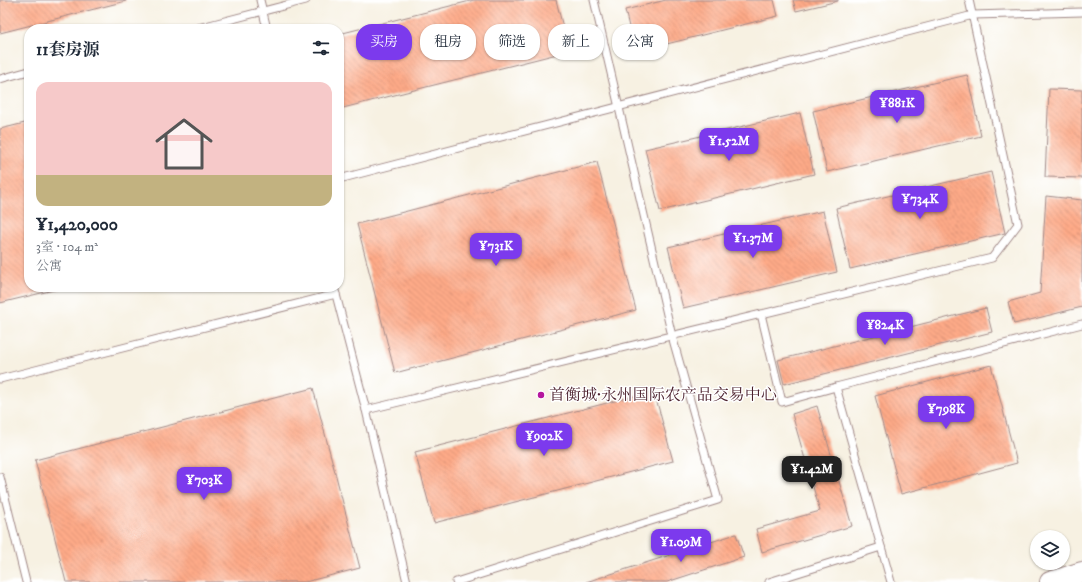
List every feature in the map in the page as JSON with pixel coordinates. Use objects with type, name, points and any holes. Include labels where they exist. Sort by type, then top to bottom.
[{"type":"main road","points":[[1050,582],[1082,572]]},
{"type":"lane","points":[[260,0],[266,24]]},
{"type":"lane","points":[[213,24],[306,0]]},
{"type":"lane","points":[[456,582],[718,500],[672,336],[594,0]]},
{"type":"lane","points":[[366,410],[992,258],[1018,224],[969,0]]},
{"type":"lane","points":[[344,178],[973,15],[1082,12]]},
{"type":"lane","points":[[0,79],[24,72]]},
{"type":"lane","points":[[0,379],[331,292]]},
{"type":"lane","points":[[335,292],[366,410],[407,582]]},
{"type":"lane","points":[[761,314],[782,402],[1082,324]]},
{"type":"lane","points":[[836,387],[891,582]]},
{"type":"lane","points":[[0,477],[26,582]]},
{"type":"lane","points":[[769,582],[881,547]]},
{"type":"building","points":[[0,0],[126,0],[35,24],[24,24],[24,27],[0,33]]},
{"type":"building","points":[[474,0],[556,0],[562,24],[548,24],[548,56],[540,58],[540,24],[484,24],[484,60],[533,60],[344,108],[344,33],[356,30],[356,60],[412,60],[412,24],[379,24]]},
{"type":"building","points":[[666,0],[774,0],[778,16],[668,44],[668,24],[628,24],[625,10]]},
{"type":"building","points":[[793,0],[838,0],[838,1],[796,11]]},
{"type":"building","points":[[967,75],[981,136],[827,172],[813,111]]},
{"type":"building","points":[[1049,89],[1082,90],[1082,178],[1045,177]]},
{"type":"building","points":[[800,113],[814,174],[660,211],[645,149]]},
{"type":"building","points":[[24,123],[24,292],[45,292],[0,303],[0,129]]},
{"type":"building","points":[[597,162],[636,310],[395,373],[357,224]]},
{"type":"building","points":[[991,172],[1005,233],[850,269],[836,208]]},
{"type":"building","points":[[1046,196],[1082,200],[1082,307],[1014,324],[1008,302],[1040,293]]},
{"type":"building","points":[[823,211],[837,272],[683,308],[668,247]]},
{"type":"building","points":[[986,308],[992,332],[784,384],[778,360]]},
{"type":"building","points":[[991,365],[1017,463],[901,494],[875,396]]},
{"type":"building","points":[[313,388],[360,568],[305,582],[66,582],[35,460]]},
{"type":"building","points":[[654,391],[673,461],[434,523],[415,452]]},
{"type":"building","points":[[817,406],[852,526],[762,552],[756,529],[820,511],[792,414]]},
{"type":"building","points":[[736,534],[744,557],[667,582],[586,582]]},
{"type":"place","name":"首衡城·永州国际农产品交易中心","points":[[541,395]]}]
